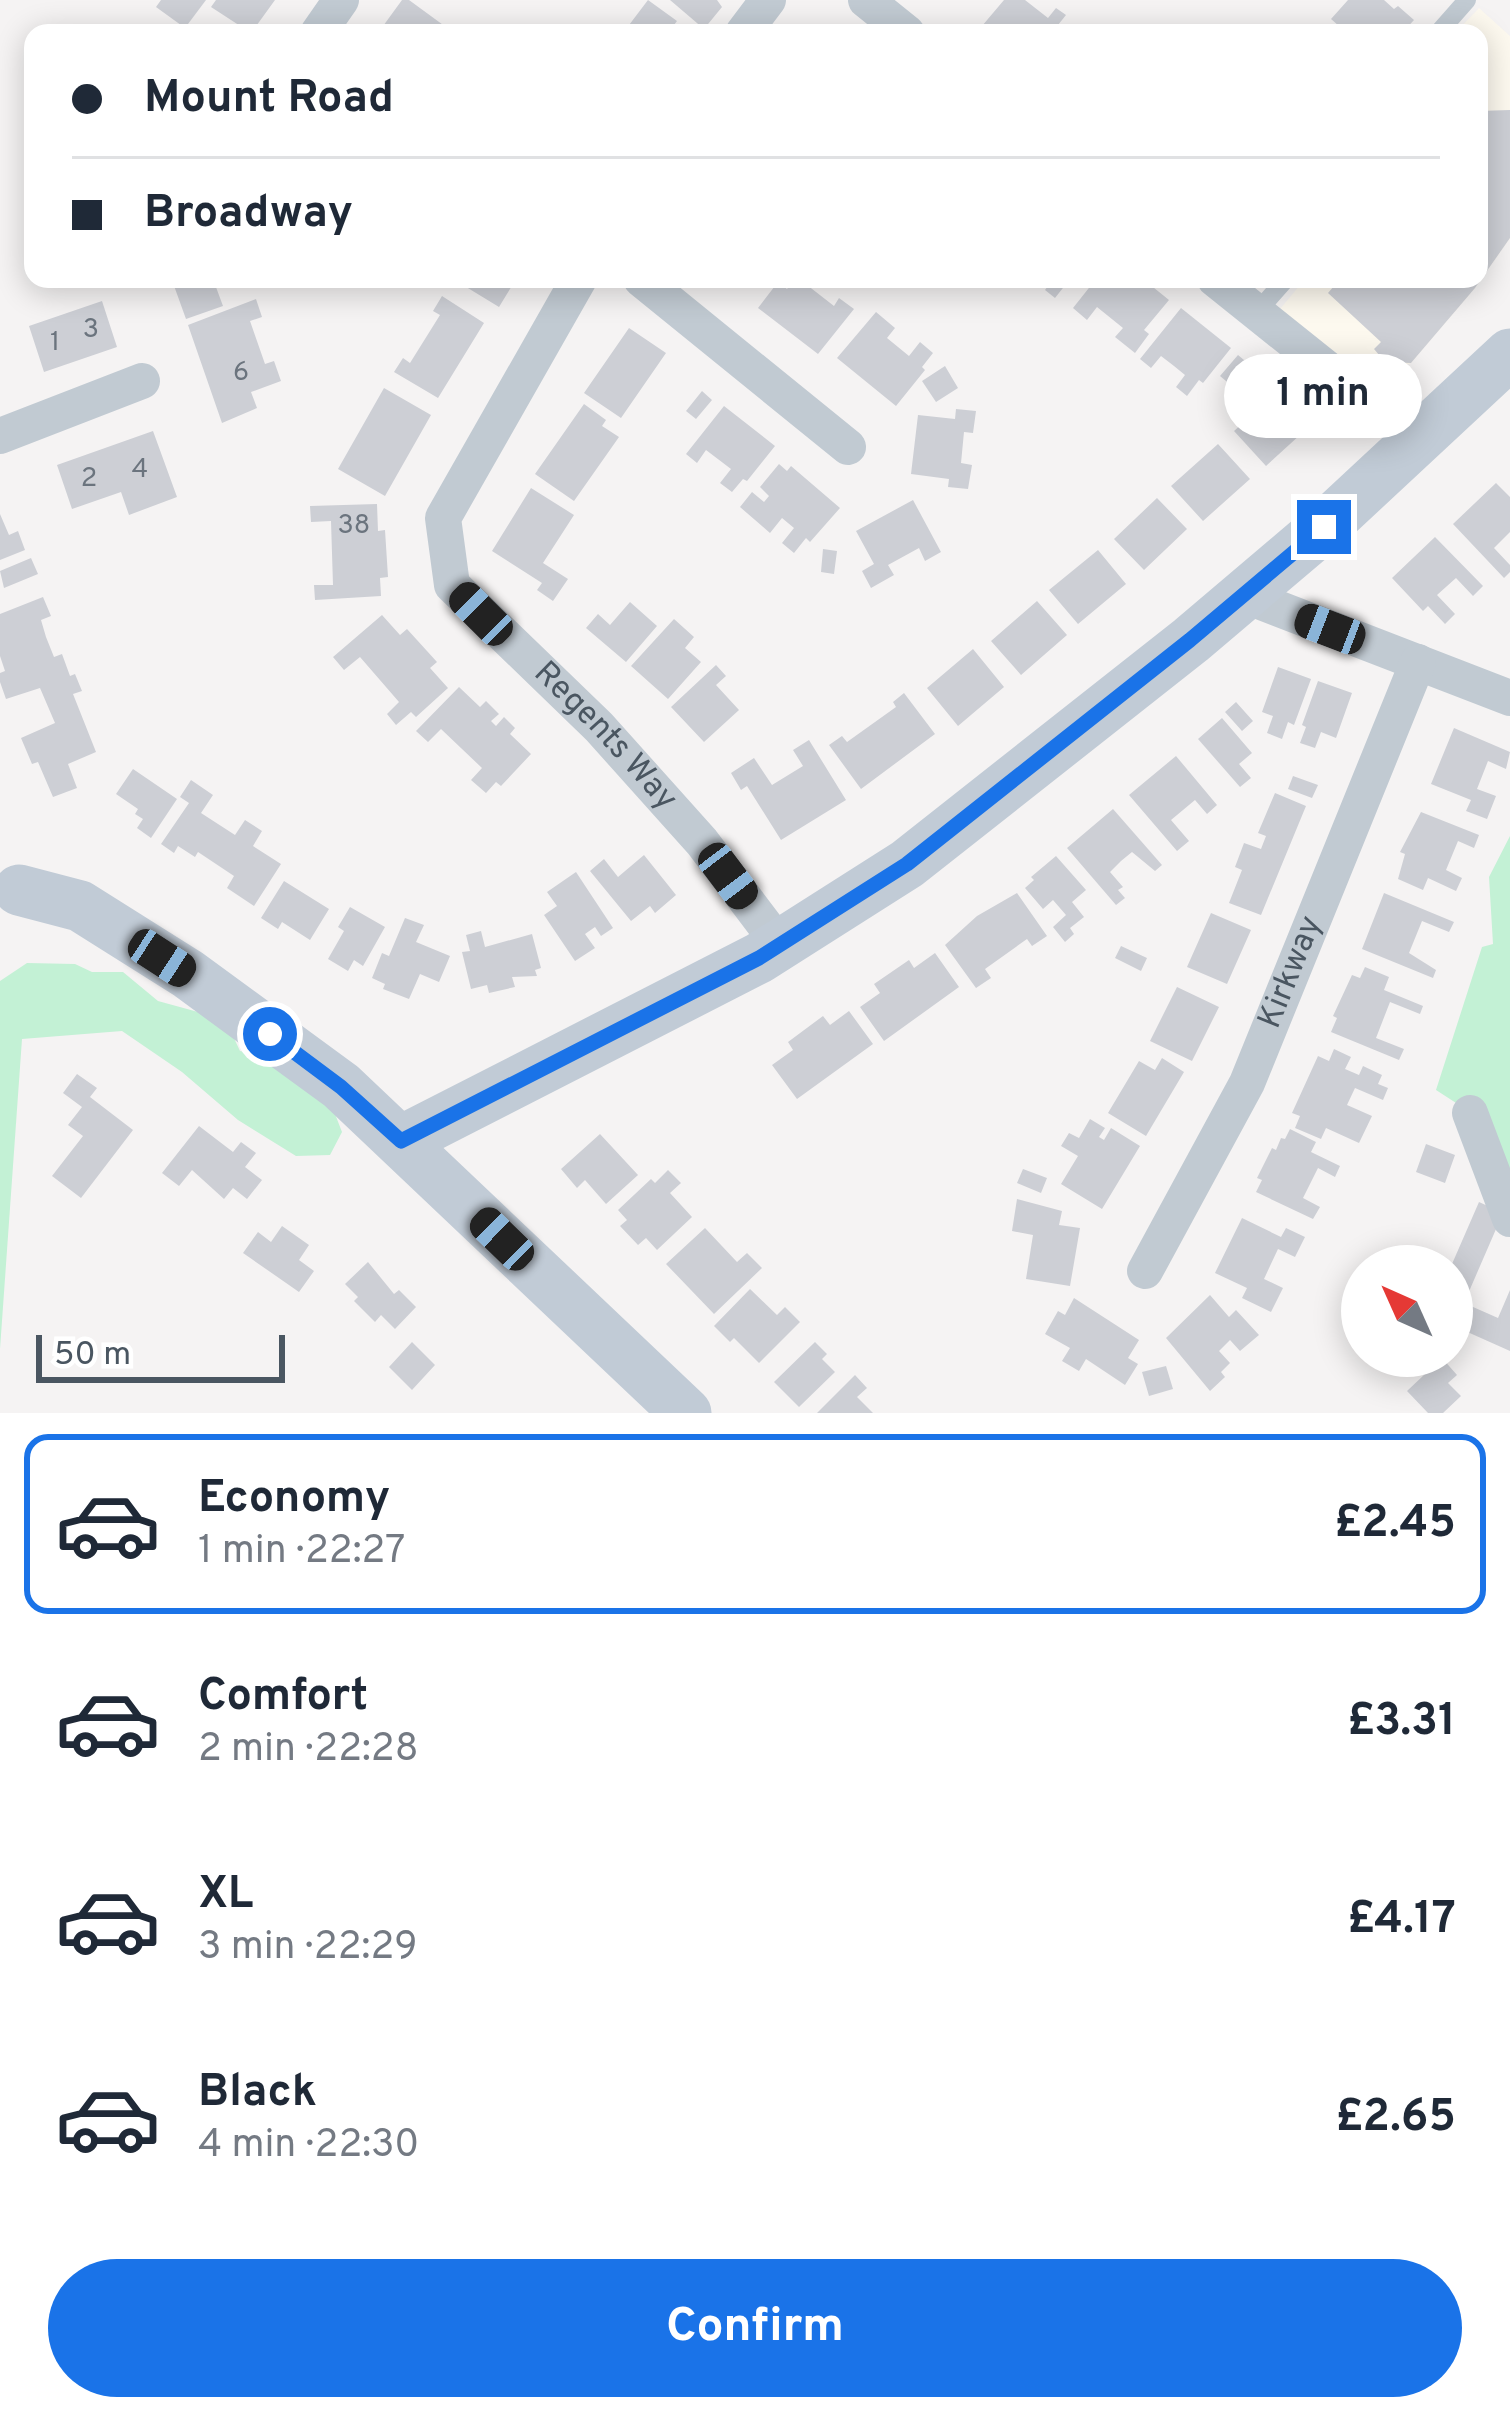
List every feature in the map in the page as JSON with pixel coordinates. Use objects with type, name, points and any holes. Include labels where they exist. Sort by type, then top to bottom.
[{"type":"street","points":[[750,24],[769,0]]},
{"type":"street","points":[[866,0],[896,24]]},
{"type":"street","name":"Regents Way","points":[[574,288],[443,518],[452,585],[599,727],[701,842],[780,945]]},
{"type":"street","points":[[652,288],[848,447]]},
{"type":"street","points":[[1226,288],[1415,439]]},
{"type":"street","points":[[401,1141],[780,945],[907,864],[1243,595],[1324,527],[1415,439],[1506,365]]},
{"type":"street","points":[[0,436],[142,381]]},
{"type":"street","points":[[1243,595],[1510,698]]},
{"type":"street","name":"Kirkway","points":[[1145,1271],[1247,1083],[1418,662]]},
{"type":"street","points":[[6,884],[80,906],[188,974],[341,1087],[686,1413]]},
{"type":"street","points":[[1470,1113],[1510,1219]]},
{"type":"lane","points":[[1446,24],[1467,0]]},
{"type":"lane","points":[[1257,312],[1278,288]]},
{"type":"shaded area","points":[[1479,8],[1510,36],[1510,238],[1488,269],[1488,24],[1464,24]]},
{"type":"shaded area","points":[[1298,288],[1475,288],[1411,363],[1368,380],[1280,309]]},
{"type":"green space","points":[[1510,836],[1510,1195],[1487,1123],[1436,1090],[1482,947],[1493,944],[1489,877]]},
{"type":"green space","points":[[27,963],[123,972],[158,1001],[198,1012],[233,1036],[240,1051],[267,1056],[330,1101],[342,1132],[330,1155],[296,1156],[238,1120],[182,1072],[122,1031],[22,1039],[0,1349],[0,981]]},
{"type":"building","points":[[161,0],[206,0],[188,24],[179,24],[156,7]]},
{"type":"building","points":[[216,0],[275,0],[258,24],[237,24],[211,7]]},
{"type":"building","points":[[402,0],[409,0],[442,24],[385,24]]},
{"type":"building","points":[[648,0],[677,21],[675,24],[630,24]]},
{"type":"building","points":[[670,0],[717,0],[722,7],[708,24],[698,24]]},
{"type":"building","points":[[1004,0],[1025,0],[1048,18],[1056,8],[1066,15],[1059,24],[984,24]]},
{"type":"building","points":[[1348,0],[1384,0],[1414,20],[1410,24],[1337,24],[1331,19]]},
{"type":"building","points":[[1510,110],[1510,238],[1488,269],[1488,111]]},
{"type":"building","points":[[175,288],[216,288],[223,306],[186,319]]},
{"type":"building","points":[[468,288],[511,288],[499,307]]},
{"type":"building","points":[[773,288],[811,288],[834,306],[839,298],[854,309],[818,354],[758,308]]},
{"type":"building","points":[[1046,288],[1063,288],[1055,298]]},
{"type":"building","points":[[1089,288],[1154,288],[1169,300],[1144,330],[1149,334],[1135,353],[1115,337],[1123,328],[1097,307],[1087,320],[1073,308]]},
{"type":"building","points":[[1332,288],[1475,288],[1411,363],[1385,362],[1374,349],[1381,342],[1328,293]]},
{"type":"building","points":[[442,296],[484,323],[438,398],[394,372],[403,358],[410,363],[440,315],[433,311]]},
{"type":"building","points":[[256,299],[262,317],[250,321],[265,364],[274,361],[281,381],[251,392],[257,408],[222,423],[188,325]]},
{"type":"building","points":[[102,301],[117,347],[44,372],[29,326]]},
{"type":"building","points":[[1181,308],[1231,348],[1187,396],[1176,387],[1185,375],[1174,366],[1161,356],[1151,368],[1140,359]]},
{"type":"building","points":[[876,312],[895,328],[887,338],[909,356],[920,342],[933,353],[896,406],[837,358]]},
{"type":"building","points":[[629,328],[666,353],[621,418],[584,393]]},
{"type":"building","points":[[1238,355],[1250,365],[1232,386],[1220,376]]},
{"type":"building","points":[[945,366],[958,388],[936,402],[922,381]]},
{"type":"building","points":[[384,388],[431,415],[385,496],[338,469]]},
{"type":"building","points":[[1281,389],[1312,424],[1266,466],[1234,431]]},
{"type":"building","points":[[702,391],[712,400],[696,419],[686,411]]},
{"type":"building","points":[[584,404],[606,420],[602,426],[619,437],[574,501],[535,474]]},
{"type":"building","points":[[724,406],[775,446],[732,492],[720,483],[731,469],[706,450],[697,463],[686,454]]},
{"type":"building","points":[[956,409],[976,411],[973,433],[964,432],[961,463],[972,465],[968,489],[948,487],[949,479],[911,474],[918,415],[955,419]]},
{"type":"building","points":[[153,431],[177,497],[129,515],[121,492],[72,509],[57,465]]},
{"type":"building","points":[[1218,444],[1250,479],[1203,521],[1171,486]]},
{"type":"building","points":[[779,464],[787,471],[791,466],[840,508],[794,553],[782,543],[794,528],[782,518],[770,533],[740,507],[752,492],[764,502],[769,496],[760,487]]},
{"type":"building","points":[[1496,483],[1510,497],[1510,532],[1494,548],[1510,565],[1504,578],[1453,524]]},
{"type":"building","points":[[531,488],[574,515],[543,563],[568,579],[553,601],[537,590],[542,583],[492,551]]},
{"type":"building","points":[[1157,498],[1187,529],[1144,570],[1114,539]]},
{"type":"building","points":[[913,500],[941,552],[925,561],[919,548],[888,565],[894,575],[871,588],[862,571],[874,564],[856,531]]},
{"type":"building","points":[[377,504],[378,531],[385,530],[388,577],[380,578],[381,596],[315,600],[314,585],[333,585],[331,521],[311,522],[310,506]]},
{"type":"building","points":[[0,514],[9,535],[18,531],[25,550],[0,560]]},
{"type":"building","points":[[1435,537],[1483,586],[1473,596],[1456,578],[1437,595],[1455,614],[1445,624],[1428,606],[1423,611],[1392,578]]},
{"type":"building","points":[[823,549],[837,551],[834,574],[821,572]]},
{"type":"building","points":[[1098,550],[1126,584],[1078,624],[1049,590]]},
{"type":"building","points":[[31,558],[38,574],[4,588],[0,571]]},
{"type":"building","points":[[43,597],[51,616],[41,620],[46,637],[54,657],[62,654],[70,676],[75,674],[82,691],[73,694],[96,752],[68,764],[77,788],[53,797],[21,738],[55,723],[40,688],[6,699],[0,682],[0,673],[5,671],[0,656],[0,614]]},
{"type":"building","points":[[1037,601],[1067,635],[1021,675],[991,641]]},
{"type":"building","points":[[630,602],[657,626],[626,662],[586,628],[598,614],[610,625]]},
{"type":"building","points":[[382,615],[400,635],[407,629],[437,662],[430,668],[448,688],[416,717],[411,712],[396,725],[387,714],[399,702],[360,657],[344,670],[333,657]]},
{"type":"building","points":[[674,619],[694,637],[685,648],[701,662],[668,699],[631,666]]},
{"type":"building","points":[[973,649],[1004,687],[958,726],[927,688]]},
{"type":"building","points":[[716,665],[726,676],[716,685],[739,710],[704,742],[671,707]]},
{"type":"building","points":[[1278,667],[1311,679],[1294,725],[1288,722],[1282,739],[1267,733],[1273,716],[1262,712]]},
{"type":"building","points":[[1318,681],[1352,693],[1336,738],[1321,732],[1315,748],[1300,743]]},
{"type":"building","points":[[459,687],[480,707],[486,701],[499,714],[491,721],[496,726],[504,717],[515,728],[510,734],[531,754],[501,786],[496,782],[486,793],[471,780],[482,768],[441,729],[428,742],[416,731]]},
{"type":"building","points":[[904,693],[935,734],[861,789],[829,745],[842,736],[847,742],[896,707],[893,702]]},
{"type":"building","points":[[1236,702],[1253,721],[1242,731],[1225,712]]},
{"type":"building","points":[[1222,718],[1252,753],[1239,764],[1251,778],[1240,787],[1198,739]]},
{"type":"building","points":[[1454,728],[1510,752],[1506,769],[1488,761],[1477,789],[1496,796],[1487,819],[1466,811],[1471,800],[1431,784]]},
{"type":"building","points":[[809,740],[846,800],[781,840],[747,786],[741,790],[731,773],[754,758],[772,785],[803,766],[793,750]]},
{"type":"building","points":[[1176,756],[1217,805],[1207,814],[1195,800],[1171,820],[1189,841],[1177,851],[1129,795]]},
{"type":"building","points":[[133,769],[177,799],[151,838],[137,828],[143,819],[135,814],[138,809],[116,794]]},
{"type":"building","points":[[1293,776],[1318,785],[1312,798],[1288,789]]},
{"type":"building","points":[[191,780],[213,795],[201,813],[235,835],[245,820],[262,831],[253,846],[281,864],[254,906],[227,888],[234,876],[198,852],[195,857],[178,846],[174,853],[161,844],[189,803],[180,797]]},
{"type":"building","points":[[1275,793],[1306,806],[1261,915],[1229,903],[1242,870],[1235,867],[1244,843],[1261,849],[1266,836],[1258,833]]},
{"type":"building","points":[[1113,809],[1162,865],[1155,871],[1132,852],[1121,861],[1110,872],[1123,887],[1118,890],[1125,898],[1116,905],[1067,848]]},
{"type":"building","points":[[1421,812],[1479,835],[1474,848],[1458,841],[1446,870],[1462,878],[1456,891],[1428,878],[1423,890],[1398,879],[1405,854],[1400,852]]},
{"type":"building","points":[[644,855],[676,895],[655,913],[650,906],[631,921],[590,871],[604,859],[618,877]]},
{"type":"building","points":[[1056,856],[1086,890],[1072,902],[1084,917],[1070,928],[1074,934],[1065,942],[1053,927],[1066,915],[1053,900],[1043,909],[1025,888]]},
{"type":"building","points":[[576,872],[613,928],[601,936],[595,927],[585,934],[595,948],[575,961],[544,915],[557,906],[547,892]]},
{"type":"building","points":[[284,881],[329,909],[310,940],[282,922],[278,929],[261,918]]},
{"type":"building","points":[[1017,893],[1047,936],[1032,946],[1027,939],[985,969],[991,978],[976,988],[945,945],[977,916]]},
{"type":"building","points":[[1384,893],[1454,922],[1449,932],[1422,921],[1409,953],[1436,970],[1433,978],[1362,949]]},
{"type":"building","points":[[350,907],[385,927],[363,966],[354,960],[348,971],[328,959],[344,931],[338,927]]},
{"type":"building","points":[[1211,913],[1251,930],[1227,984],[1187,967]]},
{"type":"building","points":[[405,918],[424,925],[416,942],[450,956],[439,982],[420,974],[409,999],[383,989],[385,984],[372,978],[382,953],[389,956]]},
{"type":"building","points":[[481,931],[485,947],[532,934],[541,968],[535,970],[537,976],[512,977],[515,987],[489,993],[487,985],[471,989],[462,952],[470,951],[466,935]]},
{"type":"building","points":[[1121,946],[1147,958],[1141,971],[1115,958]]},
{"type":"building","points":[[935,953],[959,987],[884,1041],[860,1007],[880,993],[874,984],[909,960],[914,968]]},
{"type":"building","points":[[1365,967],[1389,977],[1384,990],[1423,1006],[1420,1014],[1390,1002],[1376,1038],[1404,1049],[1399,1060],[1331,1032],[1337,1018],[1333,1016],[1352,975],[1360,978]]},
{"type":"building","points":[[1177,987],[1219,1007],[1192,1061],[1150,1041]]},
{"type":"building","points":[[849,1011],[873,1044],[797,1099],[772,1065],[793,1050],[788,1042],[823,1016],[830,1025]]},
{"type":"building","points":[[1334,1049],[1351,1057],[1345,1069],[1359,1075],[1363,1066],[1382,1075],[1378,1084],[1388,1088],[1383,1100],[1355,1088],[1347,1105],[1372,1116],[1359,1143],[1326,1128],[1321,1139],[1295,1128],[1300,1116],[1292,1113],[1318,1056],[1329,1061]]},
{"type":"building","points":[[1162,1058],[1184,1072],[1146,1136],[1108,1113],[1139,1061],[1155,1070]]},
{"type":"building","points":[[77,1074],[97,1088],[90,1097],[133,1130],[81,1198],[52,1176],[83,1136],[68,1125],[82,1107],[63,1093]]},
{"type":"building","points":[[1090,1119],[1105,1128],[1099,1137],[1104,1140],[1111,1128],[1140,1146],[1102,1209],[1061,1184],[1078,1156],[1061,1146],[1069,1133],[1079,1138]]},
{"type":"building","points":[[199,1126],[233,1152],[241,1142],[256,1153],[245,1167],[262,1180],[247,1199],[233,1188],[224,1199],[192,1170],[179,1186],[162,1173]]},
{"type":"building","points":[[1290,1129],[1316,1142],[1311,1152],[1340,1166],[1335,1177],[1318,1168],[1303,1198],[1320,1207],[1313,1219],[1256,1192],[1262,1180],[1257,1178],[1272,1148],[1276,1150]]},
{"type":"building","points":[[600,1134],[638,1175],[606,1204],[585,1180],[577,1188],[561,1169]]},
{"type":"building","points":[[1426,1144],[1455,1155],[1445,1183],[1416,1172]]},
{"type":"building","points":[[1023,1169],[1047,1178],[1041,1193],[1017,1183]]},
{"type":"building","points":[[668,1170],[681,1183],[670,1193],[692,1217],[657,1250],[646,1238],[638,1245],[620,1226],[627,1220],[618,1210]]},
{"type":"building","points":[[1017,1199],[1062,1211],[1059,1225],[1080,1228],[1070,1286],[1026,1279],[1033,1235],[1012,1231]]},
{"type":"building","points":[[1479,1202],[1503,1213],[1473,1282],[1473,1245],[1460,1245]]},
{"type":"building","points":[[1242,1218],[1281,1237],[1286,1228],[1305,1237],[1295,1257],[1278,1249],[1264,1279],[1283,1288],[1271,1312],[1242,1298],[1247,1288],[1215,1273]]},
{"type":"building","points":[[282,1226],[309,1245],[299,1260],[314,1271],[299,1292],[243,1253],[258,1232],[271,1242]]},
{"type":"building","points":[[705,1228],[737,1262],[747,1253],[762,1268],[714,1314],[666,1264]]},
{"type":"building","points":[[368,1262],[394,1294],[399,1290],[416,1307],[395,1329],[381,1315],[375,1322],[345,1284]]},
{"type":"building","points":[[750,1289],[777,1315],[785,1307],[800,1322],[759,1363],[714,1326]]},
{"type":"building","points":[[1510,1290],[1510,1351],[1473,1334],[1473,1307],[1498,1318]]},
{"type":"building","points":[[1210,1295],[1229,1317],[1236,1310],[1259,1335],[1240,1351],[1230,1340],[1219,1351],[1230,1363],[1221,1372],[1225,1377],[1210,1391],[1166,1338]]},
{"type":"building","points":[[1074,1298],[1139,1340],[1128,1358],[1138,1364],[1125,1385],[1086,1359],[1079,1371],[1062,1361],[1070,1348],[1045,1334],[1058,1311],[1065,1315]]},
{"type":"building","points":[[412,1342],[435,1365],[412,1390],[389,1367]]},
{"type":"building","points":[[815,1342],[827,1354],[822,1359],[835,1372],[799,1407],[774,1382]]},
{"type":"building","points":[[1166,1366],[1173,1389],[1149,1396],[1142,1372]]},
{"type":"building","points":[[855,1375],[867,1388],[857,1397],[873,1413],[817,1413]]},
{"type":"building","points":[[1422,1377],[1455,1377],[1448,1383],[1461,1396],[1443,1413],[1428,1413],[1407,1391]]},
{"type":"route","points":[[270,1034],[341,1087],[401,1141],[759,958],[907,864],[1190,640],[1324,527]]}]
